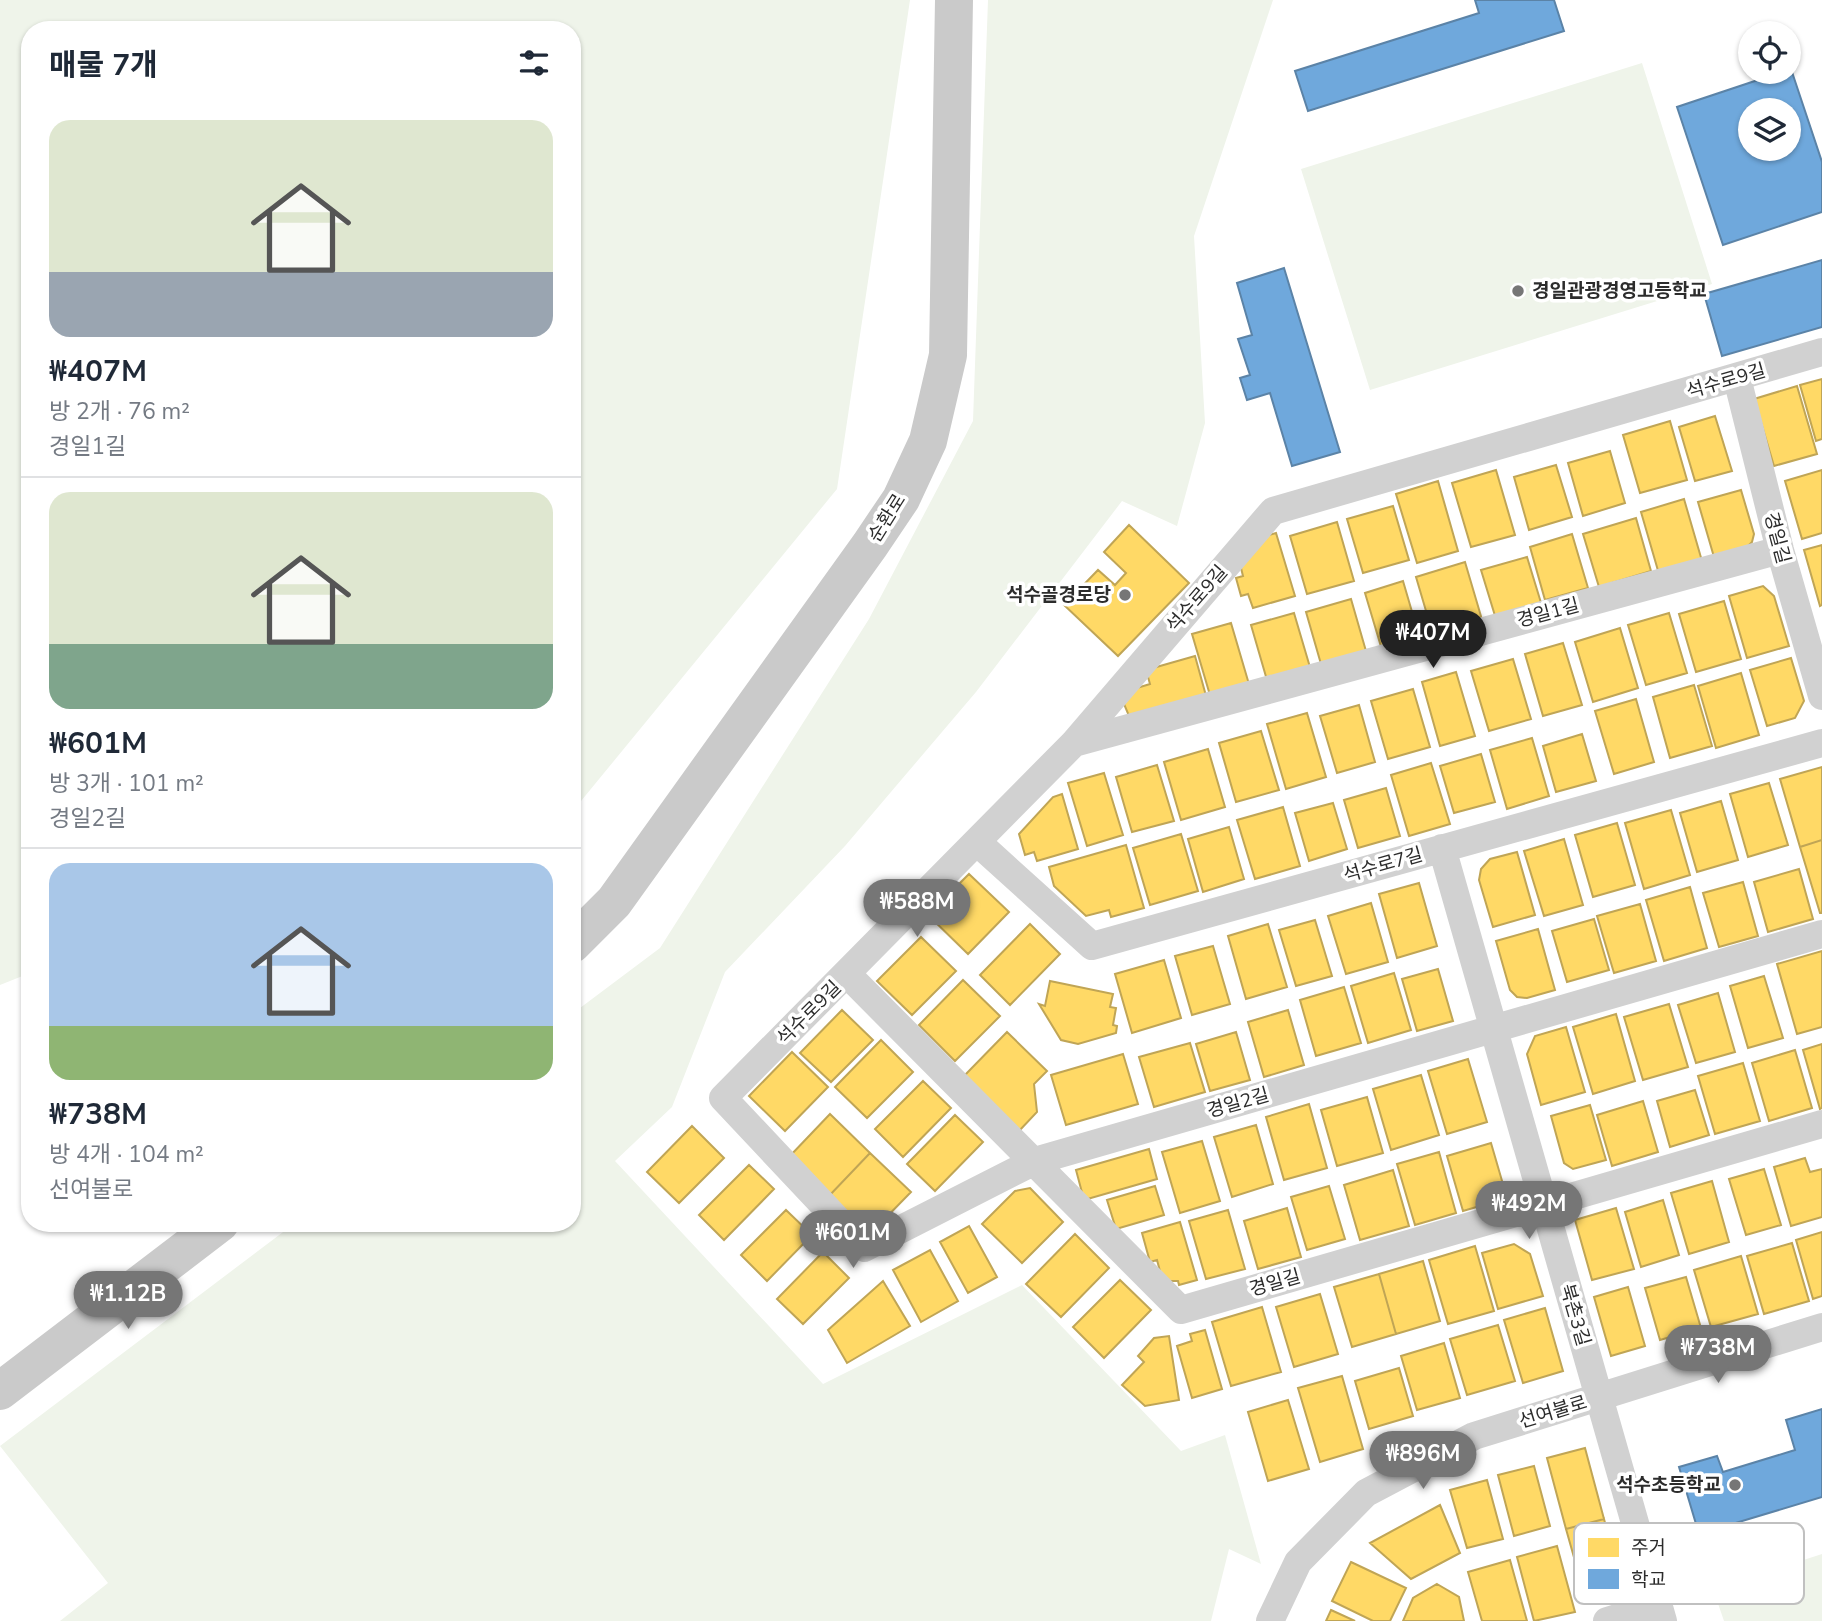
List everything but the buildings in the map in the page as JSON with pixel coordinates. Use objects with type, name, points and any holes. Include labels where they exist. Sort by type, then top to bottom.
[{"type":"main road","name":"순환로","points":[[581,935],[614,902],[862,556],[901,499],[928,441],[948,355],[954,0]]},
{"type":"main road","points":[[0,1391],[208,1232]]},
{"type":"street","name":"석수로9길","points":[[723,1098],[848,975],[1074,743],[1273,511],[1822,352]]},
{"type":"street","name":"경일길","points":[[1737,378],[1780,550],[1822,696]]},
{"type":"street","name":"경일1길","points":[[1074,743],[1780,550]]},
{"type":"street","name":"석수로7길","points":[[977,842],[1092,946],[1822,743]]},
{"type":"street","name":"북촌3길","points":[[1442,848],[1635,1523]]},
{"type":"street","name":"경일2길","points":[[723,1098],[864,1248],[1035,1161],[1822,934]]},
{"type":"street","name":"경일길","points":[[848,975],[1181,1310],[1822,1124]]},
{"type":"street","name":"선여불로","points":[[1270,1621],[1298,1562],[1366,1493],[1474,1436],[1822,1326]]},
{"type":"street","points":[[1607,1621],[1660,1613]]},
{"type":"shaded area","points":[[0,0],[910,0],[837,489],[581,801],[581,21],[21,21],[21,977],[0,985]]},
{"type":"shaded area","points":[[988,0],[1273,0],[1194,236],[1205,423],[1177,526],[1122,501],[976,692],[845,846],[725,972],[672,1107],[615,1161],[823,1384],[1022,1285],[1181,1451],[1225,1435],[1261,1564],[1229,1549],[1211,1621],[60,1621],[108,1583],[0,1446],[283,1232],[581,1232],[581,1007],[660,948],[869,619],[973,421]]},
{"type":"shaded area","points":[[1642,63],[1712,284],[1370,390],[1301,169]]},
{"type":"shaded area","points":[[1822,1554],[1822,1621],[1724,1621],[1718,1604],[1804,1604],[1804,1560]]},
{"type":"place","name":"경일관광경영고등학교","points":[[1518,291]]},
{"type":"place","name":"석수골경로당","points":[[1125,595]]},
{"type":"place","name":"석수초등학교","points":[[1735,1485]]}]
